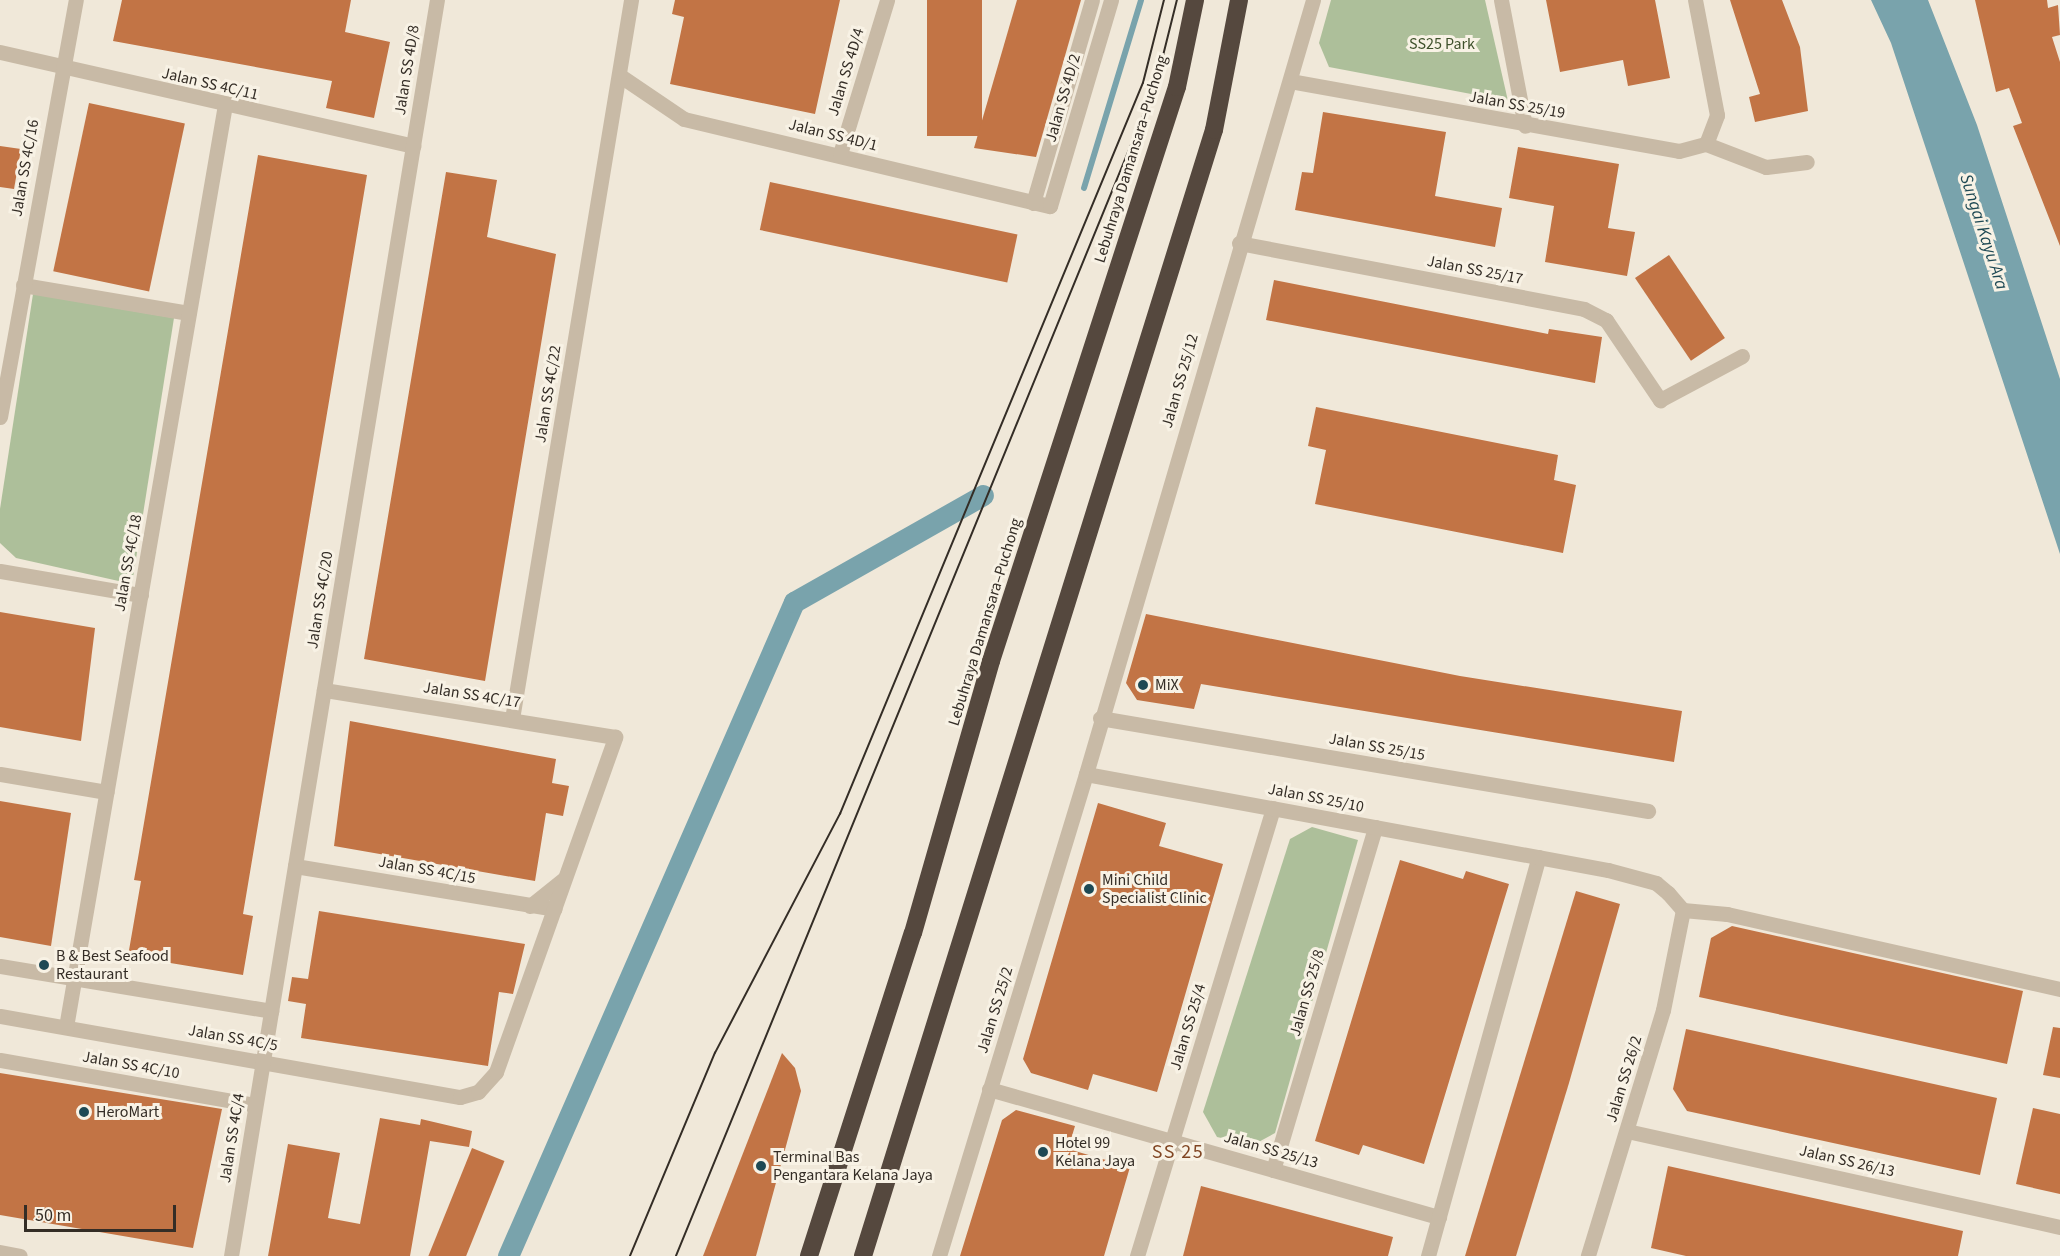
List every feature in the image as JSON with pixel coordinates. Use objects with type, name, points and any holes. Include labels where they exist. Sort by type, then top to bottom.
[{"type":"highway","name":"Lebuhraya Damansara–Puchong","points":[[809,1256],[913,933],[991,661],[1177,87],[1195,0]]},
{"type":"highway","points":[[863,1256],[1214,130],[1239,0]]},
{"type":"street","name":"Jalan SS 4C/16","points":[[0,417],[60,67],[76,0]]},
{"type":"street","name":"Jalan SS 4D/8","points":[[413,146],[437,0]]},
{"type":"street","name":"Jalan SS 4C/22","points":[[512,719],[631,0]]},
{"type":"street","name":"Jalan SS 4D/4","points":[[840,154],[888,0]]},
{"type":"street","points":[[1033,203],[1092,0]]},
{"type":"street","name":"Jalan SS 4D/2","points":[[1050,206],[1111,0]]},
{"type":"street","name":"Jalan SS 25/12","points":[[1086,774],[1100,718],[1239,243],[1313,0]]},
{"type":"street","points":[[1502,0],[1525,126]]},
{"type":"street","points":[[1695,0],[1717,115],[1706,144],[1766,167],[1807,162]]},
{"type":"street","name":"Jalan SS 4C/11","points":[[0,52],[413,146]]},
{"type":"street","name":"Jalan SS 4D/1","points":[[619,75],[684,119],[840,154],[1050,206]]},
{"type":"street","name":"Jalan SS 25/19","points":[[1290,81],[1525,126],[1679,151],[1706,144]]},
{"type":"street","name":"Jalan SS 4C/18","points":[[66,1027],[225,105]]},
{"type":"street","name":"Jalan SS 4C/20","points":[[263,1061],[413,146]]},
{"type":"street","name":"Jalan SS 25/17","points":[[1239,243],[1584,309],[1606,320],[1660,400],[1742,356]]},
{"type":"street","points":[[23,285],[189,313]]},
{"type":"street","points":[[0,571],[141,595]]},
{"type":"street","name":"Jalan SS 4C/17","points":[[324,690],[615,737],[564,879]]},
{"type":"street","name":"Jalan SS 25/15","points":[[1100,718],[1648,811]]},
{"type":"street","points":[[0,774],[106,792]]},
{"type":"street","name":"Jalan SS 25/10","points":[[1086,774],[1539,857],[1656,884],[1683,910]]},
{"type":"street","name":"Jalan SS 25/2","points":[[939,1256],[1086,774]]},
{"type":"street","name":"Jalan SS 25/4","points":[[1137,1256],[1273,808]]},
{"type":"street","name":"Jalan SS 25/8","points":[[1273,1170],[1375,827]]},
{"type":"street","points":[[1428,1256],[1539,857]]},
{"type":"street","name":"Jalan SS 4C/15","points":[[295,866],[554,909]]},
{"type":"street","points":[[530,906],[564,879]]},
{"type":"street","points":[[554,909],[564,879]]},
{"type":"street","name":"Jalan SS 4C/5","points":[[0,1016],[460,1097],[478,1092],[496,1072],[554,909]]},
{"type":"street","points":[[1683,910],[1726,914],[2060,989]]},
{"type":"street","name":"Jalan SS 26/2","points":[[1588,1256],[1664,1010],[1683,910]]},
{"type":"street","name":"Jalan SS 4C/5","points":[[0,966],[271,1011]]},
{"type":"street","name":"Jalan SS 4C/10","points":[[0,1060],[255,1105]]},
{"type":"street","name":"Jalan SS 4C/4","points":[[231,1256],[263,1061]]},
{"type":"street","name":"Jalan SS 25/13","points":[[989,1089],[1439,1217]]},
{"type":"street","name":"Jalan SS 26/13","points":[[1626,1131],[2060,1227]]},
{"type":"street","points":[[0,1252],[20,1256]]},
{"type":"green space","name":"SS25 Park","points":[[1331,0],[1485,0],[1508,101],[1329,67],[1319,43]]},
{"type":"green space","points":[[33,294],[174,318],[132,584],[16,558],[0,543],[0,509]]},
{"type":"green space","points":[[1312,827],[1358,840],[1275,1133],[1253,1145],[1217,1137],[1203,1112],[1290,839]]},
{"type":"water","name":"Sungai Kayu Ara","points":[[1871,0],[1928,0],[1977,125],[2060,379],[2060,554],[1891,43]]},
{"type":"building","points":[[122,0],[351,0],[345,32],[390,42],[374,118],[326,108],[332,81],[113,41]]},
{"type":"building","points":[[675,0],[840,0],[815,114],[670,84],[684,17],[672,14]]},
{"type":"building","points":[[927,0],[982,0],[982,136],[927,136]]},
{"type":"building","points":[[1017,0],[1081,0],[1036,157],[974,148]]},
{"type":"building","points":[[1546,0],[1655,0],[1670,78],[1628,86],[1623,60],[1560,72]]},
{"type":"building","points":[[1730,0],[1782,0],[1800,47],[1808,111],[1755,122],[1749,97],[1760,94]]},
{"type":"building","points":[[1975,0],[2047,0],[2048,8],[2058,5],[2060,35],[2052,37],[2060,62],[2060,246],[2013,126],[2022,123],[2009,88],[1996,92]]},
{"type":"building","points":[[89,103],[185,123],[149,292],[53,271]]},
{"type":"building","points":[[1323,112],[1446,132],[1435,196],[1502,208],[1495,247],[1295,210],[1302,172],[1313,173]]},
{"type":"building","points":[[0,146],[21,149],[14,189],[0,187]]},
{"type":"building","points":[[1518,147],[1619,164],[1608,228],[1635,232],[1627,276],[1545,262],[1554,206],[1509,198]]},
{"type":"building","points":[[258,155],[367,175],[243,914],[253,916],[243,975],[128,956],[141,881],[134,880]]},
{"type":"building","points":[[446,172],[497,180],[487,237],[556,254],[485,681],[364,659]]},
{"type":"building","points":[[770,182],[1017,235],[1007,283],[760,230]]},
{"type":"building","points":[[1669,255],[1725,338],[1691,361],[1635,278]]},
{"type":"building","points":[[1274,280],[1548,334],[1549,329],[1602,337],[1595,383],[1266,320]]},
{"type":"building","points":[[1316,407],[1558,455],[1554,480],[1576,485],[1563,553],[1315,504],[1326,450],[1308,446]]},
{"type":"building","points":[[0,612],[95,628],[81,741],[0,727]]},
{"type":"building","points":[[1146,614],[1460,676],[1682,711],[1674,762],[1201,684],[1194,709],[1137,700],[1126,683]]},
{"type":"building","points":[[350,721],[556,759],[552,783],[569,786],[563,816],[546,813],[535,881],[334,846]]},
{"type":"building","points":[[0,801],[71,813],[51,946],[0,937]]},
{"type":"building","points":[[1098,803],[1166,823],[1159,846],[1223,864],[1157,1092],[1093,1074],[1088,1090],[1031,1073],[1023,1059]]},
{"type":"building","points":[[1400,860],[1463,879],[1466,871],[1509,884],[1424,1164],[1363,1145],[1359,1155],[1315,1141]]},
{"type":"building","points":[[1576,891],[1620,904],[1569,1083],[1516,1256],[1465,1256]]},
{"type":"building","points":[[319,911],[525,944],[513,994],[499,992],[488,1066],[301,1038],[306,1004],[288,1001],[292,977],[308,979]]},
{"type":"building","points":[[1732,926],[2023,991],[2007,1064],[1699,997],[1711,938]]},
{"type":"building","points":[[2053,1027],[2060,1028],[2060,1078],[2043,1075]]},
{"type":"building","points":[[1686,1029],[1997,1098],[1980,1175],[1687,1111],[1673,1089]]},
{"type":"building","name":"Terminal Bas Pengantara Kelana Jaya","points":[[782,1053],[795,1068],[801,1091],[756,1256],[703,1256]]},
{"type":"building","points":[[0,1073],[222,1109],[193,1248],[0,1215]]},
{"type":"building","points":[[2033,1108],[2060,1114],[2060,1194],[2016,1184]]},
{"type":"building","points":[[1016,1110],[1075,1126],[1068,1149],[1130,1167],[1104,1256],[960,1256],[1002,1120]]},
{"type":"building","points":[[380,1118],[420,1125],[421,1119],[472,1131],[469,1147],[430,1141],[410,1256],[268,1256],[288,1144],[340,1153],[328,1218],[360,1224]]},
{"type":"building","points":[[472,1148],[504,1161],[466,1256],[428,1256]]},
{"type":"building","points":[[1668,1166],[1963,1231],[1958,1256],[1686,1256],[1651,1248]]},
{"type":"building","points":[[1201,1186],[1393,1237],[1388,1256],[1183,1256]]},
{"type":"waterway","points":[[1084,188],[1141,0]]},
{"type":"waterway","points":[[508,1256],[794,602],[983,495]]},
{"type":"tram line","points":[[630,1256],[715,1053],[840,814],[1143,83],[1164,0]]},
{"type":"tram line","points":[[676,1256],[1156,84],[1177,0]]},
{"type":"place","name":"MiX","points":[[1143,685]]},
{"type":"place","name":"Mini Child Specialist Clinic","points":[[1089,889]]},
{"type":"place","name":"B & Best Seafood Restaurant","points":[[44,965]]},
{"type":"place","name":"HeroMart","points":[[84,1112]]},
{"type":"place","name":"Hotel 99 Kelana Jaya","points":[[1043,1152]]},
{"type":"place","name":"Terminal Bas Pengantara Kelana Jaya","points":[[761,1166]]},
{"type":"district","name":"SS 25","points":[[1178,1152]]}]
